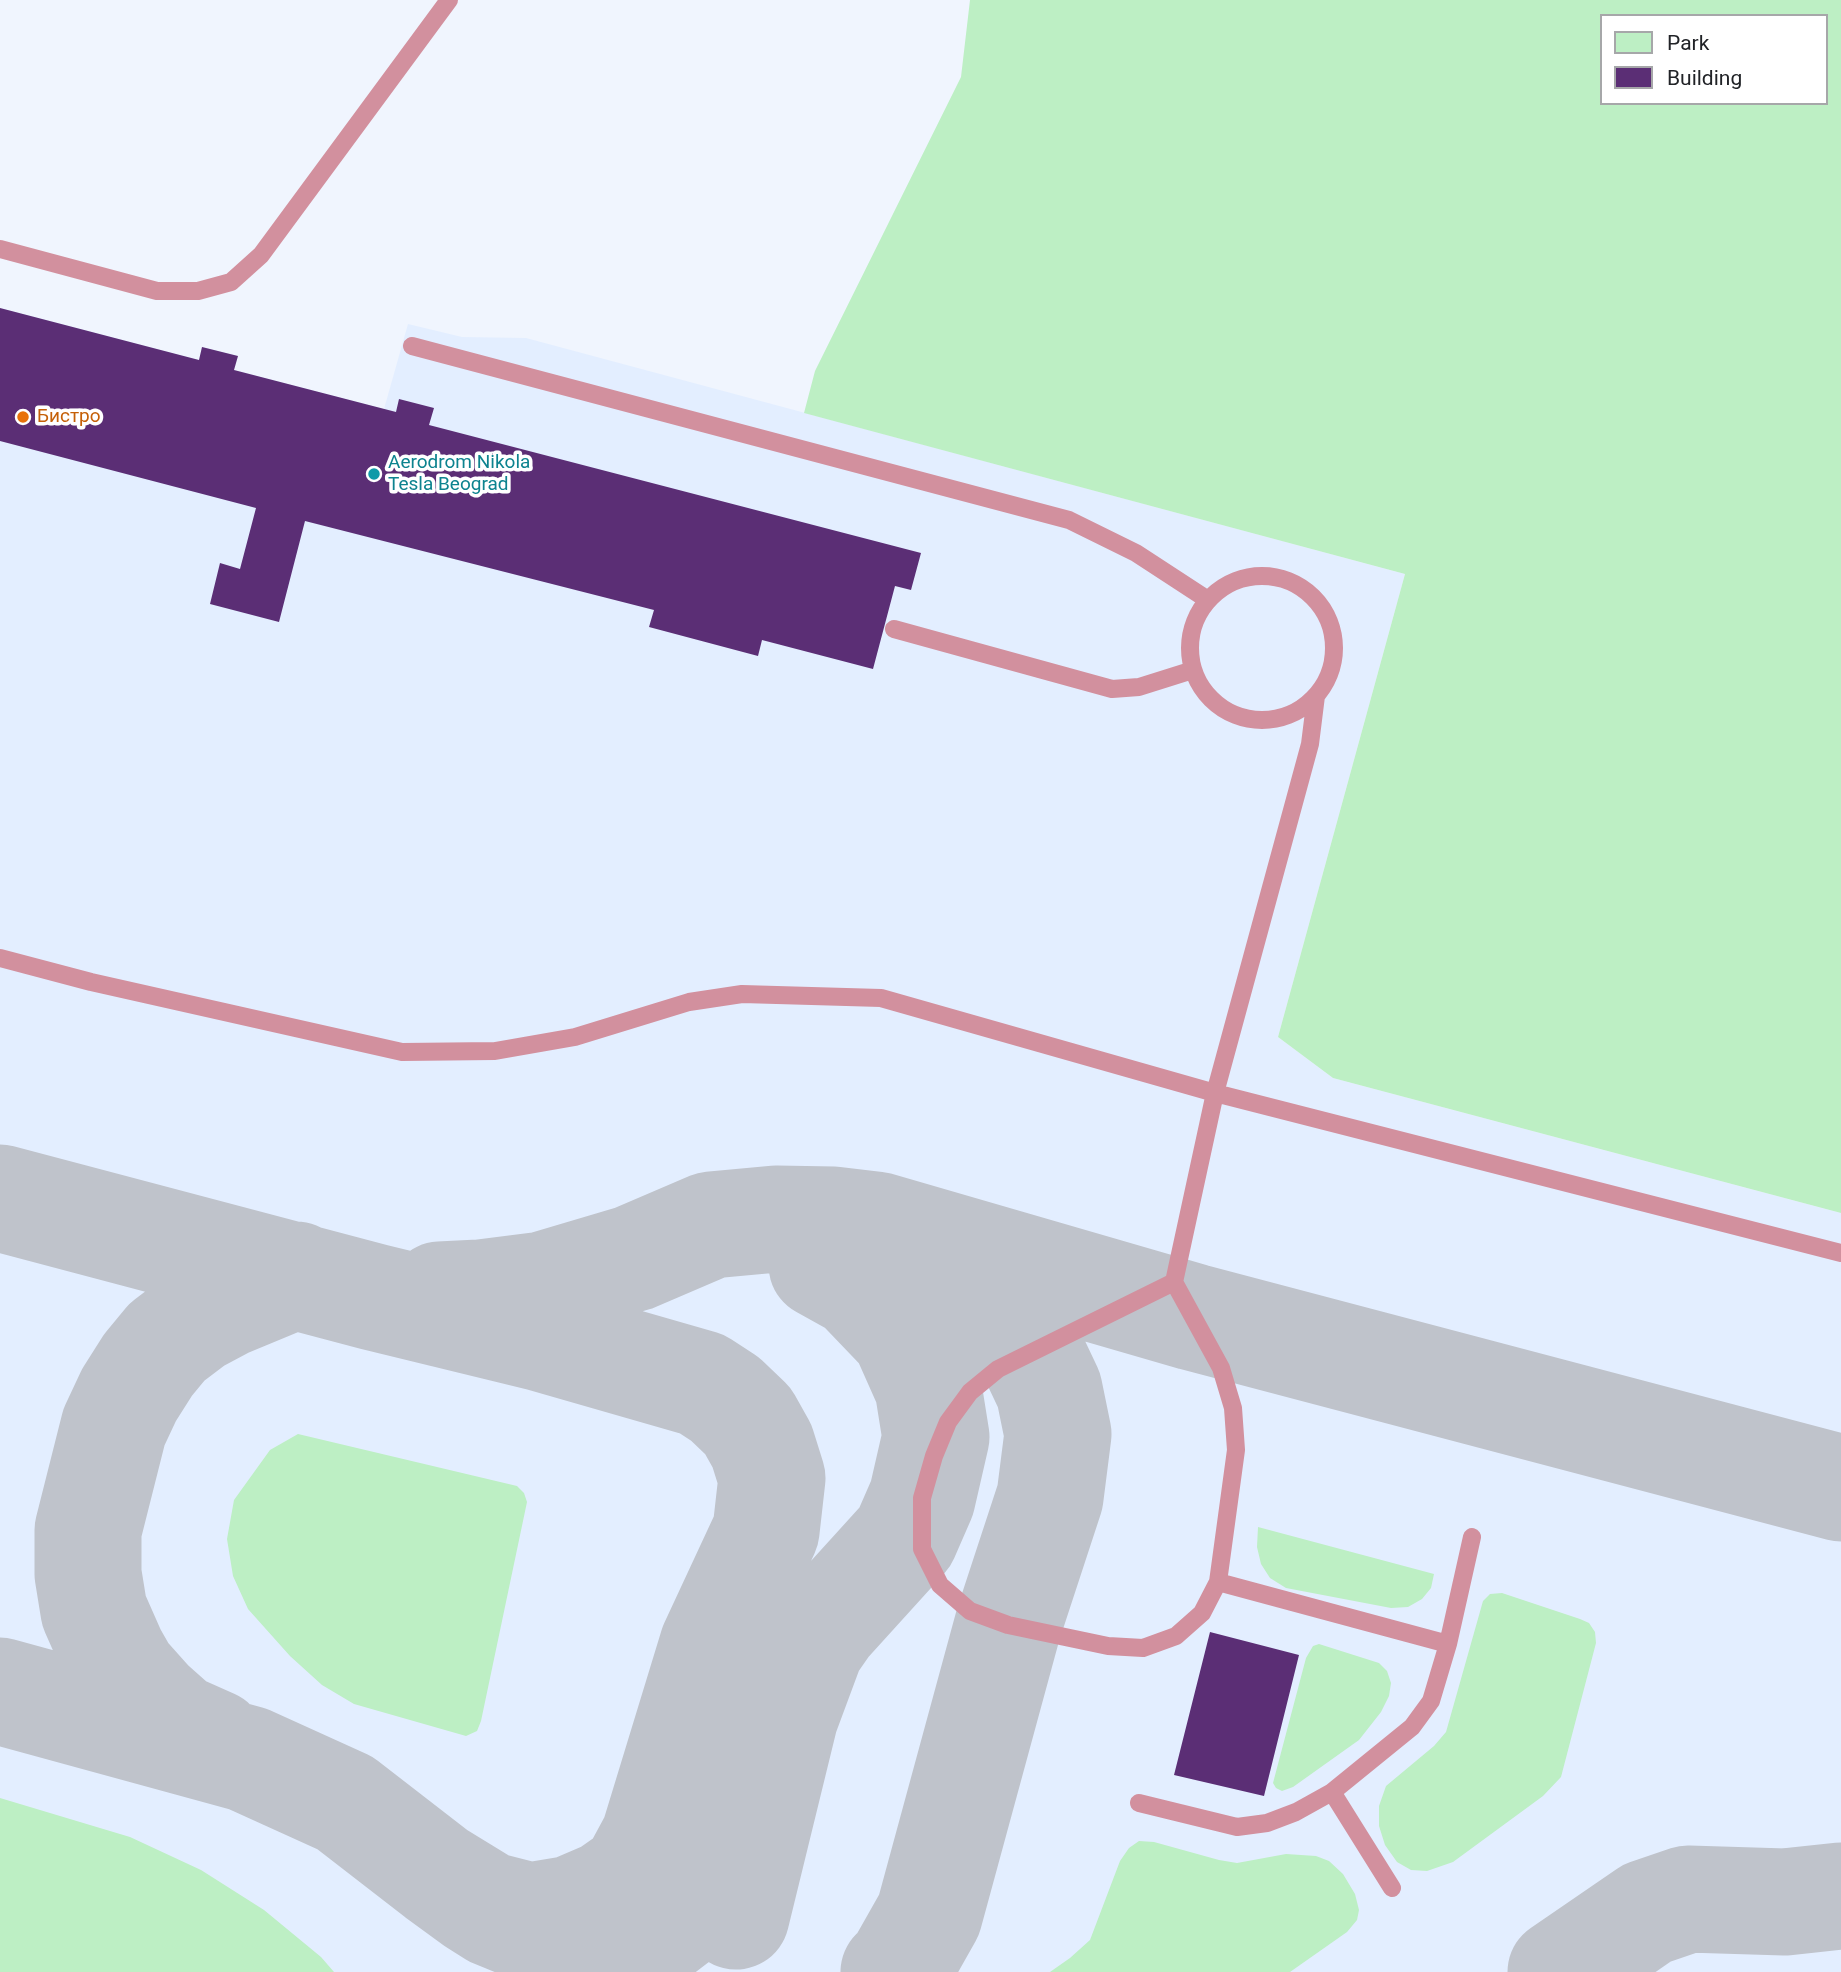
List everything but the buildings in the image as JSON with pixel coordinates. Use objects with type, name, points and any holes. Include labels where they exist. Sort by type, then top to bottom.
[{"type":"lane","points":[[0,249],[157,291],[198,290],[231,282],[261,255],[449,0]]},
{"type":"lane","points":[[412,346],[1069,520],[1136,553],[1208,600]]},
{"type":"lane","points":[[1265,575],[1286,579],[1305,589],[1320,604],[1330,622],[1334,644],[1333,663],[1316,696],[1301,709],[1284,717],[1266,720],[1245,719],[1225,710],[1208,697],[1196,679],[1190,659],[1190,637],[1196,617],[1208,600],[1224,586],[1244,578],[1265,575]]},
{"type":"lane","points":[[894,629],[1112,689],[1139,687],[1194,670]]},
{"type":"lane","points":[[1174,1282],[998,1369],[970,1392],[948,1422],[934,1456],[922,1498],[922,1549],[940,1585],[970,1611],[1008,1625],[1108,1646],[1143,1648],[1176,1636],[1202,1614],[1217,1582],[1236,1450],[1233,1408],[1221,1368],[1174,1282],[1214,1093],[1310,744],[1316,696]]},
{"type":"lane","points":[[0,958],[91,982],[402,1052],[495,1051],[575,1037],[689,1002],[742,994],[881,998],[1214,1093],[1841,1252]]},
{"type":"lane","points":[[1139,1803],[1237,1827],[1267,1823],[1296,1812],[1332,1792],[1412,1727],[1431,1701],[1448,1644],[1472,1537]]},
{"type":"lane","points":[[1217,1582],[1448,1644]]},
{"type":"lane","points":[[1332,1792],[1392,1888]]},
{"type":"shaded area","points":[[0,308],[199,360],[202,347],[238,356],[234,370],[384,409],[408,324],[462,337],[526,338],[1405,574],[1278,1037],[1333,1078],[1841,1213],[1841,1972],[0,1972]]},
{"type":"green space","points":[[970,0],[1841,0],[1841,1213],[1333,1078],[1278,1037],[1405,574],[804,413],[815,371],[961,77]]},
{"type":"green space","points":[[298,1434],[517,1486],[524,1493],[527,1502],[477,1731],[466,1736],[354,1704],[322,1685],[290,1656],[248,1609],[233,1576],[227,1539],[234,1500],[270,1450]]},
{"type":"green space","points":[[1258,1527],[1434,1574],[1431,1588],[1422,1599],[1408,1607],[1391,1608],[1286,1588],[1270,1578],[1261,1564],[1257,1547]]},
{"type":"green space","points":[[1502,1593],[1580,1619],[1589,1623],[1595,1632],[1596,1643],[1561,1777],[1543,1796],[1453,1862],[1427,1871],[1411,1870],[1397,1862],[1385,1845],[1379,1826],[1379,1806],[1386,1786],[1434,1746],[1446,1732],[1483,1601],[1490,1594]]},
{"type":"green space","points":[[1319,1644],[1379,1663],[1387,1671],[1391,1683],[1389,1696],[1381,1712],[1359,1740],[1293,1787],[1282,1791],[1273,1783],[1306,1658],[1313,1646]]},
{"type":"green space","points":[[0,1798],[130,1837],[201,1870],[264,1910],[321,1957],[334,1972],[0,1972]]},
{"type":"green space","points":[[1139,1841],[1154,1842],[1237,1863],[1286,1854],[1316,1856],[1329,1861],[1343,1874],[1355,1894],[1359,1910],[1357,1920],[1347,1932],[1290,1972],[1050,1972],[1090,1940],[1120,1861],[1129,1848]]},
{"type":"taxiway","points":[[0,1198],[374,1297],[542,1338],[702,1384],[725,1399],[748,1421],[762,1446],[772,1478],[766,1531],[713,1645],[654,1838],[634,1875],[607,1894],[572,1909],[530,1916],[487,1905],[438,1875]]},
{"type":"taxiway","points":[[440,1295],[543,1285],[634,1258],[711,1225],[776,1219],[834,1220],[876,1225],[1193,1317],[1841,1488]]},
{"type":"taxiway","points":[[736,1916],[785,1716],[811,1646],[827,1623],[905,1537],[922,1498],[936,1437],[928,1387],[904,1333],[858,1285],[822,1265]]},
{"type":"taxiway","points":[[213,1743],[177,1727],[150,1703],[125,1675],[94,1611],[88,1574],[88,1530],[114,1427],[129,1395],[148,1365],[167,1342],[196,1320],[226,1304],[296,1275]]},
{"type":"taxiway","points":[[894,1972],[899,1968],[929,1915],[1008,1625],[1050,1497],[1058,1434],[1049,1390],[1031,1352],[995,1320],[940,1295],[913,1287]]},
{"type":"taxiway","points":[[0,1691],[248,1759],[345,1803],[438,1875],[494,1914],[531,1929],[580,1941],[624,1941],[664,1929],[706,1897],[753,1844]]},
{"type":"taxiway","points":[[1561,1972],[1647,1913],[1688,1899],[1785,1902],[1841,1896]]},
{"type":"place","name":"Бистро","points":[[23,417]]},
{"type":"place","name":"Aerodrom Nikola Tesla Beograd","points":[[374,474]]}]
